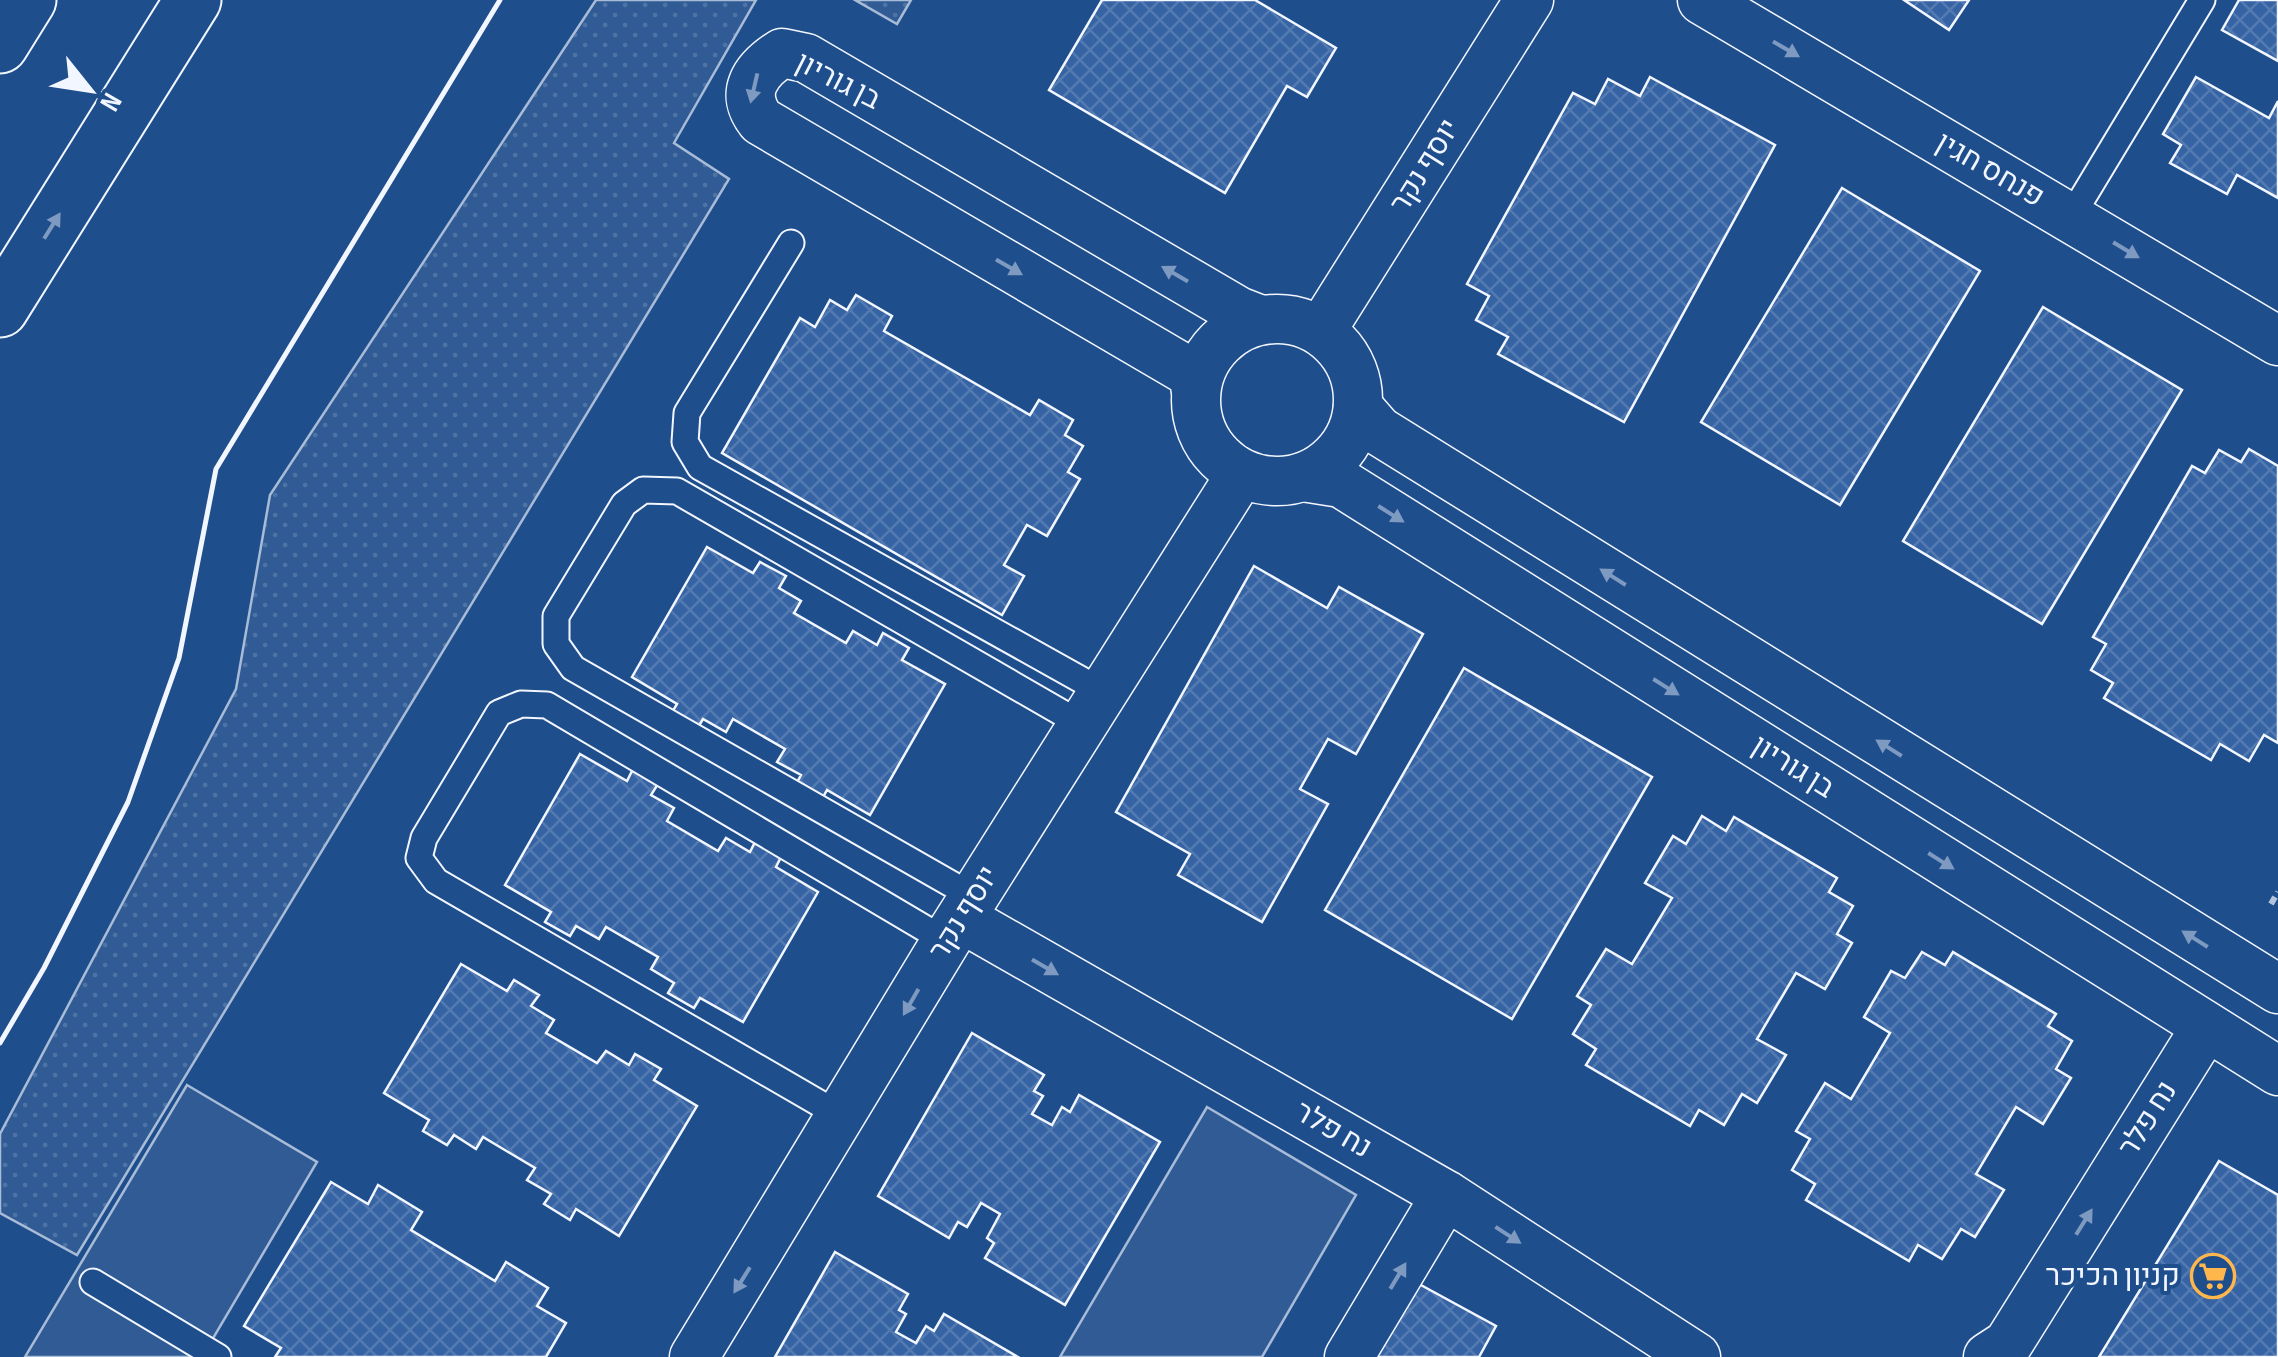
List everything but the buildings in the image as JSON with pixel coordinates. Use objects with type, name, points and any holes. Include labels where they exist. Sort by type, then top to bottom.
[{"type":"highway","points":[[0,46],[28,0]]},
{"type":"highway","points":[[0,309],[193,0]]},
{"type":"street","name":"יוסף נקר","points":[[1321,331],[1529,0]]},
{"type":"street","name":"פנחס חגין","points":[[1702,0],[2278,341]]},
{"type":"street","name":"בן גוריון","points":[[1196,391],[1194,374],[761,122],[750,107],[751,87],[760,66],[782,53],[806,58],[1238,311],[1261,320]]},
{"type":"street","points":[[1261,320],[1302,322],[1321,331],[1350,364],[1358,407],[1353,430],[1341,451],[1303,477],[1282,482],[1241,474],[1220,459],[1206,440],[1197,416],[1196,391],[1202,366],[1217,344],[1261,320]]},
{"type":"street","points":[[1358,407],[1378,431],[2278,989]]},
{"type":"street","name":"יוסף נקר","points":[[694,1357],[960,919],[1241,474]]},
{"type":"street","name":"בן גוריון","points":[[1303,477],[1341,483],[2278,1071]]},
{"type":"street","name":"נח פלר","points":[[960,919],[1446,1195],[1696,1357]]},
{"type":"street","name":"נח פלר","points":[[1988,1357],[2008,1344],[2206,1027]]},
{"type":"street","points":[[1349,1357],[1446,1195]]},
{"type":"lane","points":[[2071,217],[2202,0]]},
{"type":"lane","points":[[791,242],[688,413],[685,442],[700,467],[1093,709]]},
{"type":"lane","points":[[960,919],[573,668],[556,644],[556,616],[624,504],[643,490],[677,491],[1093,709]]},
{"type":"lane","points":[[843,1117],[436,881],[420,858],[424,838],[499,713],[521,704],[548,705],[960,919]]},
{"type":"lane","points":[[93,1282],[218,1357]]},
{"type":"path","points":[[2271,904],[2278,892]]},
{"type":"shaded area","points":[[596,0],[756,0],[674,143],[729,179],[77,1255],[0,1213],[0,1134],[236,689],[270,495]]},
{"type":"shaded area","points":[[855,0],[911,0],[897,24]]},
{"type":"shaded area","points":[[187,1085],[317,1162],[202,1357],[25,1357]]},
{"type":"shaded area","points":[[1207,1107],[1356,1195],[1262,1357],[1060,1357]]},
{"type":"wall","points":[[0,1043],[44,968],[128,802],[179,658],[216,469],[500,0]]},
{"type":"place","name":"קניון הכיכר","points":[[2213,1276]]}]
